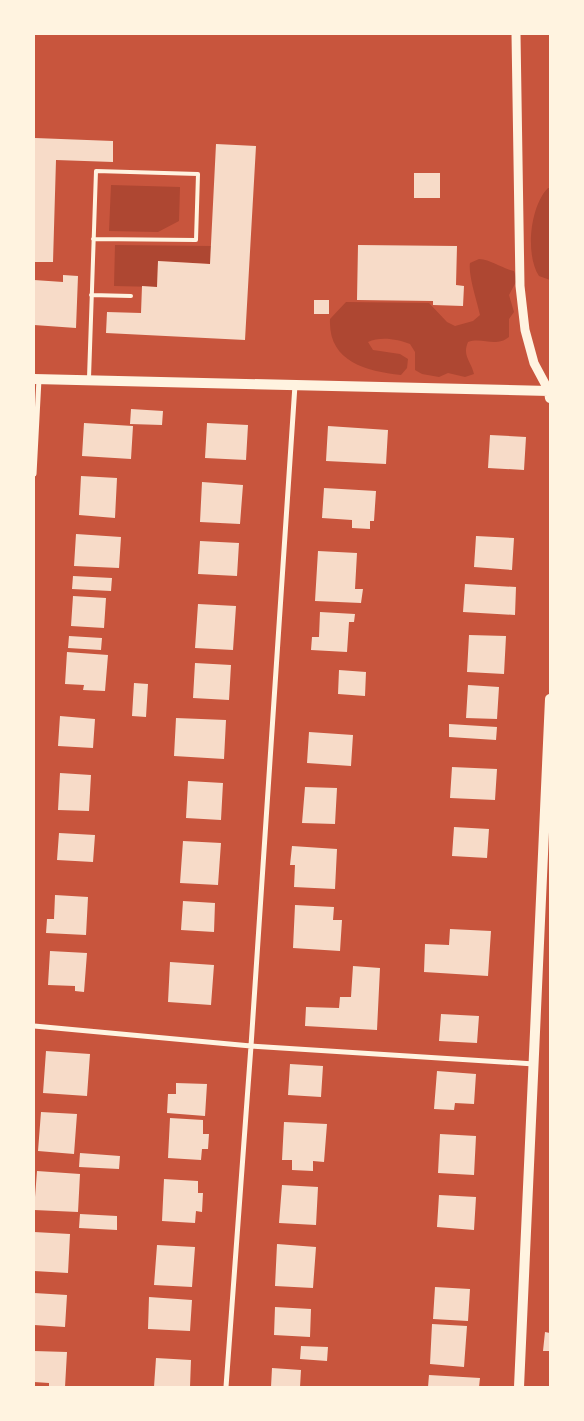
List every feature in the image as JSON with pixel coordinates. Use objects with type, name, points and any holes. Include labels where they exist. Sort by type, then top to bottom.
[{"type":"main road","points":[[37,379],[295,384],[550,393]]},
{"type":"main road","points":[[519,1387],[550,699]]},
{"type":"street","points":[[516,34],[520,286],[525,330],[534,363],[550,393]]},
{"type":"street","points":[[34,474],[37,379]]},
{"type":"street","points":[[226,1387],[251,1046],[295,384]]},
{"type":"street","points":[[34,1026],[251,1046],[534,1064]]},
{"type":"lane","points":[[88,380],[93,239],[96,171],[198,174],[196,240],[93,239]]},
{"type":"lane","points":[[91,295],[131,296]]},
{"type":"shaded area","points":[[111,185],[180,187],[179,221],[158,232],[109,231]]},
{"type":"shaded area","points":[[548,188],[550,188],[550,280],[539,276],[532,256],[531,244],[537,206]]},
{"type":"shaded area","points":[[115,245],[211,246],[210,264],[158,261],[157,287],[114,286]]},
{"type":"shaded area","points":[[479,259],[514,271],[517,280],[509,295],[514,312],[509,319],[509,337],[499,342],[468,342],[466,355],[474,374],[465,377],[448,373],[439,377],[422,374],[415,370],[415,352],[410,344],[400,341],[378,339],[368,342],[373,350],[400,354],[408,359],[407,368],[401,375],[362,367],[342,354],[335,345],[331,333],[330,319],[346,302],[429,303],[447,322],[455,326],[473,321],[480,315],[471,281],[470,263]]},
{"type":"building","points":[[35,138],[113,141],[113,162],[56,160],[53,262],[34,262]]},
{"type":"building","points":[[216,144],[256,146],[245,340],[106,333],[107,312],[141,313],[142,286],[157,287],[158,261],[210,264]]},
{"type":"building","points":[[414,173],[440,173],[440,198],[414,198]]},
{"type":"building","points":[[358,245],[457,246],[456,285],[464,286],[463,306],[433,305],[433,301],[357,300]]},
{"type":"building","points":[[63,275],[78,276],[76,328],[34,325],[34,280],[63,282]]},
{"type":"building","points":[[314,300],[329,300],[329,314],[314,314]]},
{"type":"building","points":[[131,409],[163,411],[162,425],[130,424]]},
{"type":"building","points":[[84,423],[133,426],[131,459],[82,456]]},
{"type":"building","points":[[207,423],[248,425],[246,460],[205,458]]},
{"type":"building","points":[[328,426],[388,430],[386,464],[326,461]]},
{"type":"building","points":[[490,435],[526,437],[524,470],[488,468]]},
{"type":"building","points":[[81,476],[117,478],[115,518],[79,515]]},
{"type":"building","points":[[202,482],[243,485],[240,524],[200,522]]},
{"type":"building","points":[[324,488],[376,491],[374,521],[370,521],[370,529],[352,528],[352,520],[322,518]]},
{"type":"building","points":[[76,534],[121,537],[119,568],[74,566]]},
{"type":"building","points":[[476,536],[514,538],[512,570],[474,567]]},
{"type":"building","points":[[200,541],[239,543],[237,576],[198,574]]},
{"type":"building","points":[[318,551],[357,553],[355,589],[363,589],[361,603],[315,601]]},
{"type":"building","points":[[73,576],[112,578],[111,591],[72,589]]},
{"type":"building","points":[[465,584],[516,587],[515,615],[463,612]]},
{"type":"building","points":[[73,596],[106,598],[104,628],[71,626]]},
{"type":"building","points":[[198,604],[236,606],[233,650],[195,648]]},
{"type":"building","points":[[320,612],[355,614],[354,622],[349,622],[347,652],[311,650],[312,637],[319,637]]},
{"type":"building","points":[[469,635],[506,636],[504,674],[467,672]]},
{"type":"building","points":[[69,636],[102,638],[101,650],[68,648]]},
{"type":"building","points":[[67,652],[108,655],[105,691],[83,690],[84,685],[65,684]]},
{"type":"building","points":[[195,663],[231,665],[229,700],[193,698]]},
{"type":"building","points":[[339,670],[366,672],[365,696],[338,694]]},
{"type":"building","points":[[134,683],[148,684],[146,717],[132,716]]},
{"type":"building","points":[[468,685],[499,687],[497,719],[466,718]]},
{"type":"building","points":[[60,716],[95,719],[93,748],[58,746]]},
{"type":"building","points":[[176,718],[226,720],[224,759],[174,756]]},
{"type":"building","points":[[449,724],[497,727],[496,740],[449,737]]},
{"type":"building","points":[[309,732],[353,735],[351,766],[307,763]]},
{"type":"building","points":[[452,767],[497,769],[495,800],[450,798]]},
{"type":"building","points":[[60,773],[91,775],[89,811],[58,810]]},
{"type":"building","points":[[188,781],[223,783],[221,820],[186,818]]},
{"type":"building","points":[[305,787],[337,788],[335,824],[302,823]]},
{"type":"building","points":[[454,827],[489,829],[487,858],[452,856]]},
{"type":"building","points":[[59,833],[95,835],[93,862],[57,860]]},
{"type":"building","points":[[183,841],[221,843],[218,885],[180,883]]},
{"type":"building","points":[[292,846],[337,849],[335,889],[294,887],[295,865],[290,865]]},
{"type":"building","points":[[55,895],[88,897],[86,935],[46,933],[47,919],[54,919]]},
{"type":"building","points":[[183,901],[215,903],[214,932],[181,930]]},
{"type":"building","points":[[295,905],[334,907],[333,920],[342,920],[340,951],[293,948]]},
{"type":"building","points":[[450,929],[491,931],[488,976],[424,972],[425,944],[449,945]]},
{"type":"building","points":[[50,951],[87,953],[84,992],[75,991],[75,986],[48,985]]},
{"type":"building","points":[[170,962],[214,965],[211,1005],[168,1002]]},
{"type":"building","points":[[353,966],[380,968],[377,1030],[305,1026],[306,1007],[339,1008],[340,997],[351,997]]},
{"type":"building","points":[[441,1014],[479,1016],[477,1043],[439,1041]]},
{"type":"building","points":[[46,1051],[90,1054],[87,1096],[43,1093]]},
{"type":"building","points":[[290,1064],[323,1066],[321,1097],[288,1095]]},
{"type":"building","points":[[437,1071],[476,1074],[474,1104],[455,1103],[454,1110],[434,1109]]},
{"type":"building","points":[[176,1083],[207,1084],[205,1116],[167,1113],[168,1094],[176,1094]]},
{"type":"building","points":[[41,1112],[77,1114],[74,1154],[38,1151]]},
{"type":"building","points":[[170,1118],[203,1120],[203,1134],[209,1134],[208,1149],[202,1149],[201,1160],[168,1158]]},
{"type":"building","points":[[284,1122],[327,1124],[324,1162],[313,1161],[313,1171],[292,1170],[292,1160],[282,1160]]},
{"type":"building","points":[[440,1134],[476,1136],[474,1175],[438,1173]]},
{"type":"building","points":[[80,1153],[120,1156],[119,1169],[79,1167]]},
{"type":"building","points":[[37,1171],[80,1174],[78,1212],[34,1210]]},
{"type":"building","points":[[164,1179],[198,1181],[198,1193],[203,1193],[202,1212],[196,1211],[195,1223],[162,1221]]},
{"type":"building","points":[[282,1185],[318,1187],[316,1225],[279,1223]]},
{"type":"building","points":[[439,1195],[476,1197],[474,1230],[437,1227]]},
{"type":"building","points":[[80,1214],[117,1216],[117,1230],[79,1228]]},
{"type":"building","points":[[34,1232],[70,1234],[68,1273],[34,1271]]},
{"type":"building","points":[[277,1244],[316,1247],[313,1288],[275,1286]]},
{"type":"building","points":[[157,1245],[195,1247],[192,1287],[154,1285]]},
{"type":"building","points":[[435,1287],[470,1289],[468,1321],[433,1319]]},
{"type":"building","points":[[34,1293],[67,1295],[65,1327],[34,1325]]},
{"type":"building","points":[[149,1297],[192,1300],[190,1331],[148,1329]]},
{"type":"building","points":[[275,1307],[311,1309],[310,1337],[274,1335]]},
{"type":"building","points":[[432,1324],[467,1326],[464,1367],[430,1364]]},
{"type":"building","points":[[545,1332],[550,1333],[550,1351],[543,1351]]},
{"type":"building","points":[[301,1346],[328,1347],[327,1361],[300,1359]]},
{"type":"building","points":[[34,1351],[67,1352],[65,1387],[49,1387],[49,1383],[34,1382]]},
{"type":"building","points":[[156,1358],[191,1360],[190,1387],[154,1387]]},
{"type":"building","points":[[272,1368],[301,1370],[300,1387],[271,1387]]},
{"type":"building","points":[[429,1375],[480,1378],[479,1387],[428,1387]]}]
